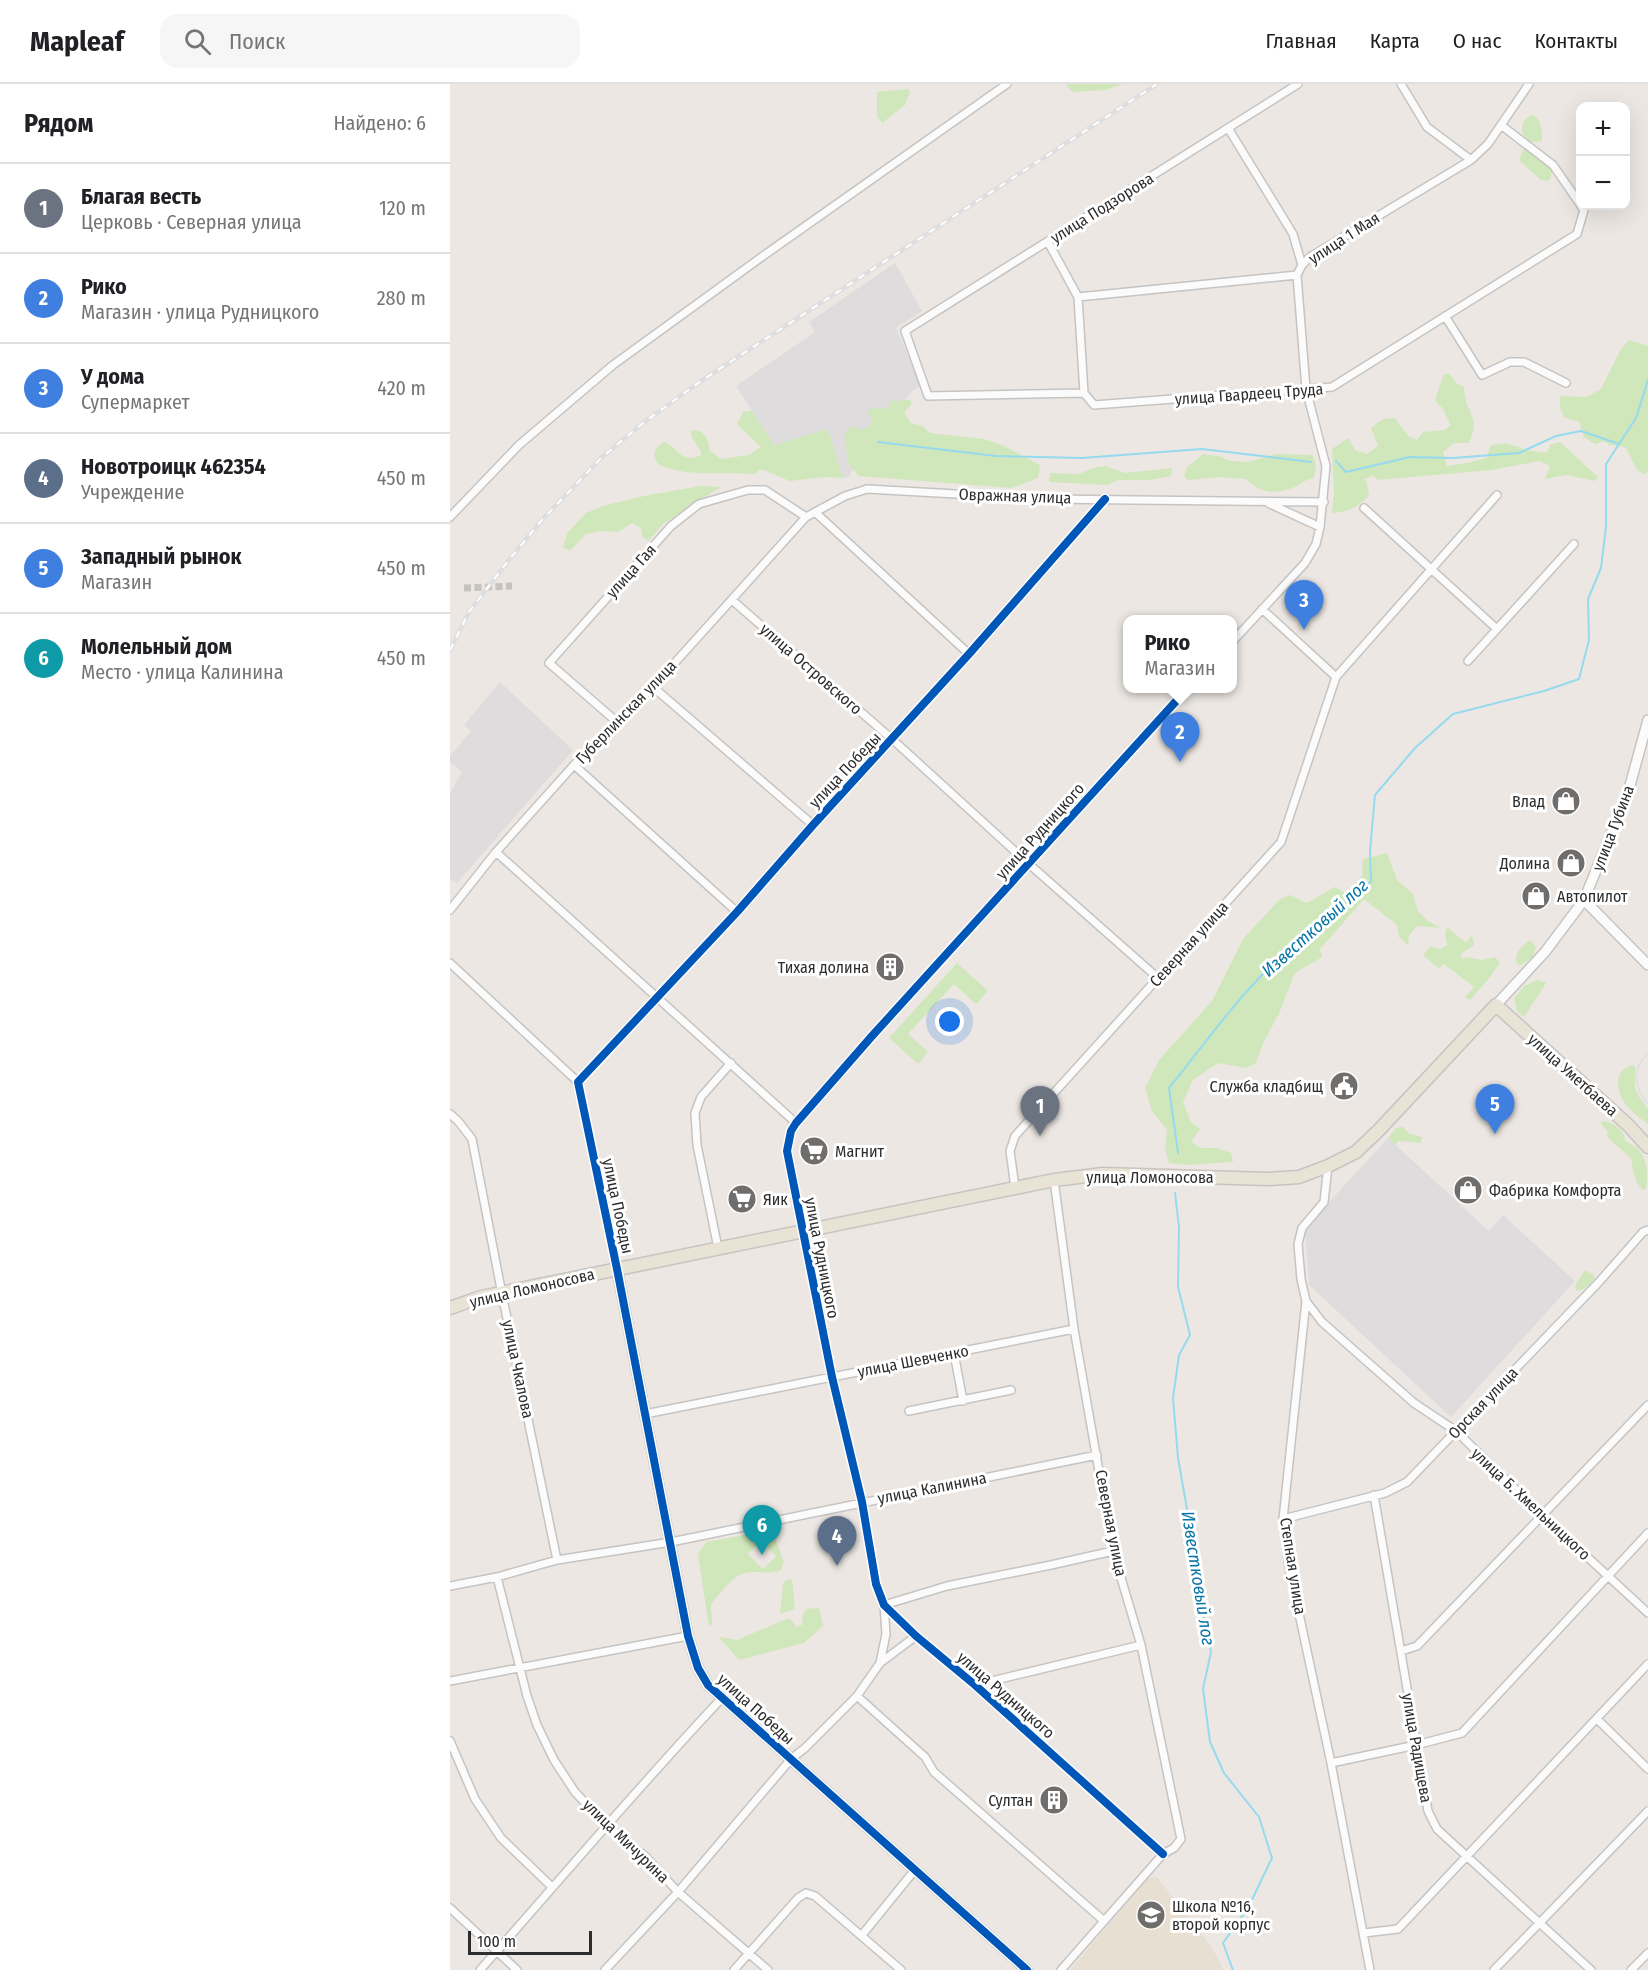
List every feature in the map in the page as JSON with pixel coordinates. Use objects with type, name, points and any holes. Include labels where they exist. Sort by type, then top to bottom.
[{"type":"main road","name":"улица Уметбаева","points":[[1496,1005],[1629,1126],[1648,1147]]},
{"type":"main road","name":"улица Ломоносова","points":[[450,1308],[481,1297],[1054,1180],[1103,1174],[1268,1179],[1299,1176],[1328,1166],[1356,1152],[1496,1005]]},
{"type":"street","points":[[450,517],[519,444],[613,365],[1007,84]]},
{"type":"street","name":"улица Подзорова","points":[[904,331],[1298,84]]},
{"type":"street","points":[[1401,84],[1428,127],[1471,160]]},
{"type":"street","name":"улица 1 Мая","points":[[1078,297],[1297,275],[1310,256],[1471,160],[1488,144],[1529,84]]},
{"type":"street","points":[[1501,125],[1553,165],[1576,198]]},
{"type":"street","points":[[1228,128],[1293,234],[1302,265]]},
{"type":"street","name":"улица Гвардеец Труда","points":[[904,331],[928,396],[1084,393],[1094,405],[1332,387],[1577,234],[1581,210]]},
{"type":"street","points":[[1048,242],[1078,297],[1084,393]]},
{"type":"street","points":[[1237,637],[1305,562],[1316,544],[1320,527],[1326,466],[1306,389],[1297,275]]},
{"type":"street","points":[[1445,316],[1482,375],[1510,362],[1524,362],[1566,383]]},
{"type":"street","name":"Овражная улица","points":[[806,517],[845,496],[867,489],[1043,499],[1324,502]]},
{"type":"street","name":"улица Гая","points":[[617,722],[549,663],[671,526],[699,504],[748,490],[765,490],[806,517]]},
{"type":"street","points":[[1262,609],[1336,677],[1497,495]]},
{"type":"street","name":"улица Победы","points":[[1027,1970],[722,1698],[708,1685],[698,1668],[688,1636],[618,1269],[578,1082],[737,912],[1105,499]]},
{"type":"street","name":"Овражная улица","points":[[1266,502],[1320,527]]},
{"type":"street","points":[[1364,507],[1497,629]]},
{"type":"street","points":[[816,513],[969,654]]},
{"type":"street","name":"Губерлинская улица","points":[[450,910],[496,852],[574,765],[653,687],[806,517]]},
{"type":"street","points":[[1468,662],[1574,544]]},
{"type":"street","name":"улица Островского","points":[[732,600],[892,739],[1158,978]]},
{"type":"street","name":"Северная улица","points":[[1015,1187],[1010,1151],[1015,1136],[1281,842],[1336,677]]},
{"type":"street","points":[[653,687],[813,825]]},
{"type":"street","name":"улица Рудницкого","points":[[1163,1854],[975,1685],[916,1636],[884,1605],[876,1584],[862,1502],[832,1377],[787,1151],[791,1131],[796,1123],[1183,693]]},
{"type":"street","name":"улица Губина","points":[[1584,900],[1629,789],[1648,720]]},
{"type":"street","points":[[574,765],[737,912]]},
{"type":"street","points":[[496,852],[796,1123]]},
{"type":"street","points":[[1584,900],[1648,964]]},
{"type":"street","name":"улица Ломоносова","points":[[1496,1005],[1545,952],[1584,900]]},
{"type":"street","points":[[450,963],[578,1082]]},
{"type":"street","points":[[717,1248],[697,1145],[695,1113],[701,1097],[730,1064]]},
{"type":"street","name":"улица Чкалова","points":[[450,1114],[458,1120],[472,1139],[557,1560]]},
{"type":"street","name":"Степная улица","points":[[1328,1166],[1324,1202],[1302,1227],[1298,1244],[1301,1279],[1306,1301],[1283,1519],[1290,1567],[1331,1763],[1370,1970]]},
{"type":"street","name":"Северная улица","points":[[1054,1180],[1074,1329],[1113,1551],[1141,1645],[1181,1839],[1174,1848],[1163,1854]]},
{"type":"street","name":"Орская улица","points":[[1283,1519],[1385,1492],[1407,1482],[1599,1282],[1643,1232],[1648,1230]]},
{"type":"street","name":"улица Б. Хмельницкого","points":[[1306,1301],[1322,1322],[1414,1403],[1456,1431],[1543,1516],[1648,1613]]},
{"type":"street","name":"улица Шевченко","points":[[645,1414],[1074,1329]]},
{"type":"street","points":[[954,1353],[963,1401]]},
{"type":"street","points":[[909,1412],[1011,1390]]},
{"type":"street","points":[[1401,1651],[1417,1646],[1648,1405]]},
{"type":"street","name":"улица Калинина","points":[[450,1586],[497,1577],[557,1560],[670,1542],[1097,1455]]},
{"type":"street","name":"улица Радищева","points":[[1374,1495],[1428,1811],[1437,1829],[1591,1970]]},
{"type":"street","points":[[1331,1763],[1462,1733],[1648,1533]]},
{"type":"street","points":[[880,1663],[886,1634],[884,1605],[947,1586],[1051,1566],[1113,1551]]},
{"type":"street","name":"улица Мичурина","points":[[497,1577],[527,1696],[537,1725],[554,1760],[575,1792],[608,1826],[646,1857],[678,1892],[768,1970]]},
{"type":"street","points":[[450,1681],[688,1636]]},
{"type":"street","points":[[605,1970],[678,1892],[791,1759],[805,1748],[856,1696],[880,1663],[916,1636]]},
{"type":"street","points":[[975,1685],[1141,1645]]},
{"type":"street","points":[[1364,1933],[1398,1929],[1648,1664]]},
{"type":"street","points":[[856,1696],[925,1757],[934,1772],[1103,1920]]},
{"type":"street","points":[[480,1970],[666,1757],[722,1698]]},
{"type":"street","points":[[1597,1719],[1648,1769]]},
{"type":"street","points":[[450,1742],[475,1799],[501,1838],[552,1887]]},
{"type":"street","points":[[1494,1970],[1648,1811]]},
{"type":"street","points":[[1061,1970],[1163,1854]]},
{"type":"street","points":[[862,1935],[914,1870]]},
{"type":"street","points":[[734,1970],[798,1898],[806,1893],[815,1896],[901,1970]]},
{"type":"street","points":[[450,1908],[517,1970]]},
{"type":"street","points":[[1631,1970],[1648,1953]]},
{"type":"shaded area","points":[[895,263],[922,311],[896,328],[921,386],[912,391],[848,477],[843,478],[828,430],[774,445],[736,386],[815,332],[809,322]]},
{"type":"shaded area","points":[[500,682],[573,750],[457,883],[450,879],[450,793],[462,772],[450,762],[450,756],[471,731],[464,725]]},
{"type":"shaded area","points":[[1388,1138],[1489,1231],[1503,1215],[1575,1281],[1451,1417],[1309,1285],[1305,1228]]},
{"type":"shaded area","name":"Школа №16, второй корпус","points":[[1157,1877],[1212,1948],[1224,1970],[1070,1970],[1147,1879]]},
{"type":"green space","points":[[1067,84],[1123,84],[1106,90],[1072,92]]},
{"type":"green space","points":[[908,89],[910,92],[905,105],[882,123],[877,116],[877,92]]},
{"type":"green space","points":[[1532,115],[1538,119],[1542,141],[1529,141],[1523,132],[1523,122]]},
{"type":"green space","points":[[1524,148],[1537,156],[1553,171],[1549,181],[1541,180],[1519,160]]},
{"type":"green space","points":[[1629,340],[1648,346],[1648,472],[1645,474],[1638,471],[1625,447],[1610,445],[1604,441],[1595,444],[1584,437],[1579,422],[1564,417],[1560,408],[1560,396],[1586,397],[1601,389],[1621,349]]},
{"type":"green space","points":[[1444,374],[1450,374],[1457,384],[1464,387],[1474,426],[1469,443],[1454,443],[1443,452],[1447,466],[1487,458],[1490,446],[1497,444],[1547,452],[1551,444],[1560,442],[1598,477],[1595,481],[1566,475],[1545,479],[1550,466],[1540,461],[1491,470],[1378,480],[1373,476],[1364,479],[1369,495],[1361,503],[1353,508],[1332,513],[1334,492],[1332,449],[1348,438],[1355,450],[1367,454],[1378,446],[1371,428],[1383,419],[1395,418],[1408,436],[1417,440],[1423,432],[1445,430],[1451,425],[1443,409],[1435,400]]},
{"type":"green space","points":[[910,400],[912,403],[904,413],[911,423],[923,426],[930,433],[984,439],[1004,446],[1040,465],[1038,478],[1012,488],[859,476],[849,465],[844,435],[849,428],[855,427],[862,430],[869,427],[872,420],[867,412],[872,408],[888,409],[891,401]]},
{"type":"green space","points":[[744,411],[752,411],[774,445],[828,429],[843,478],[825,477],[790,481],[761,469],[754,474],[682,471],[659,465],[654,457],[657,448],[664,442],[685,457],[702,455],[690,431],[699,431],[705,435],[710,451],[721,459],[749,455],[761,447],[737,424]]},
{"type":"green space","points":[[1203,454],[1219,456],[1230,461],[1248,462],[1276,454],[1313,455],[1316,467],[1314,478],[1295,487],[1273,492],[1256,487],[1246,479],[1220,477],[1188,480],[1184,476],[1187,467]]},
{"type":"green space","points":[[1106,466],[1125,473],[1172,468],[1171,476],[1150,480],[1117,480],[1108,485],[1049,482],[1050,473],[1079,474]]},
{"type":"green space","points":[[700,486],[721,487],[664,523],[648,541],[642,536],[641,528],[632,523],[618,532],[601,531],[586,534],[570,551],[563,547],[568,532],[586,513],[603,506],[644,496]]},
{"type":"green space","points":[[1387,853],[1397,880],[1412,893],[1418,911],[1428,921],[1441,928],[1417,926],[1409,935],[1408,945],[1399,937],[1397,925],[1364,899],[1320,949],[1322,957],[1295,973],[1255,1064],[1246,1068],[1218,1063],[1193,1080],[1183,1102],[1191,1122],[1200,1129],[1191,1142],[1201,1148],[1216,1148],[1231,1153],[1233,1162],[1186,1165],[1169,1163],[1165,1148],[1167,1130],[1152,1111],[1145,1088],[1160,1059],[1212,1001],[1243,939],[1279,900],[1290,895],[1307,903],[1335,887],[1345,893],[1362,876],[1363,859]]},
{"type":"green space","points":[[1447,927],[1466,943],[1471,936],[1474,941],[1474,945],[1461,954],[1461,959],[1467,957],[1482,960],[1495,957],[1500,962],[1470,1000],[1465,997],[1474,987],[1444,964],[1439,969],[1423,955],[1430,947],[1441,949],[1447,945],[1445,933]]},
{"type":"green space","points":[[1530,940],[1536,947],[1533,957],[1521,965],[1517,964],[1517,953]]},
{"type":"green space","points":[[957,963],[988,991],[976,1004],[954,984],[908,1034],[928,1052],[918,1064],[889,1038]]},
{"type":"green space","points":[[1538,980],[1546,983],[1524,1017],[1517,1011],[1514,999],[1524,986]]},
{"type":"green space","points":[[1633,1065],[1635,1067],[1635,1088],[1648,1109],[1648,1124],[1629,1108],[1619,1090],[1621,1072]]},
{"type":"green space","points":[[1602,1121],[1619,1128],[1625,1140],[1636,1147],[1643,1156],[1647,1177],[1646,1188],[1643,1190],[1633,1171],[1631,1158],[1607,1137],[1608,1132],[1602,1125]]},
{"type":"green space","points":[[1403,1127],[1410,1134],[1422,1137],[1421,1143],[1398,1141],[1395,1145],[1388,1138],[1396,1128]]},
{"type":"green space","points":[[1585,1270],[1594,1275],[1594,1280],[1584,1289],[1577,1291],[1575,1286]]},
{"type":"green space","points":[[772,1530],[784,1562],[781,1570],[746,1573],[731,1582],[711,1605],[712,1625],[709,1626],[698,1555],[706,1542]],"holes":[[[761,1541],[776,1556],[763,1569],[748,1554]]]},
{"type":"green space","points":[[792,1579],[795,1609],[780,1614],[783,1584]]},
{"type":"green space","points":[[819,1608],[823,1626],[804,1643],[739,1660],[719,1637],[737,1640],[789,1618],[797,1627],[803,1624],[802,1617],[806,1609]]},
{"type":"waterway","name":"Известковый лог","points":[[1178,1153],[1169,1088],[1228,1014],[1266,971],[1371,882],[1370,851],[1375,795],[1415,748],[1453,714],[1544,691],[1579,679],[1589,640],[1588,599],[1601,568],[1606,527],[1606,464],[1636,418],[1648,380]]},
{"type":"waterway","points":[[1336,461],[1346,472],[1410,457],[1453,458],[1519,453],[1556,436],[1581,431],[1619,444]]},
{"type":"waterway","points":[[878,442],[996,456],[1082,458],[1202,449],[1311,462]]},
{"type":"waterway","name":"Известковый лог","points":[[1175,1193],[1179,1227],[1178,1287],[1190,1335],[1179,1355],[1173,1398],[1178,1458],[1187,1509],[1191,1556],[1211,1652],[1203,1689],[1210,1742],[1224,1773],[1259,1817],[1272,1858],[1248,1908],[1223,1943],[1233,1970]]},
{"type":"tunnel","points":[[464,588],[512,586]]},
{"type":"tram line","points":[[1648,1053],[1639,1065],[1636,1078],[1640,1092],[1648,1104]]},
{"type":"railway","points":[[450,650],[469,612],[542,520],[601,458],[643,423],[701,381],[1157,84]]},
{"type":"cycle path","points":[[1027,1970],[708,1685],[698,1668],[688,1636],[617,1269],[578,1082],[737,912],[1105,499]]},
{"type":"cycle path","points":[[1163,1854],[975,1685],[916,1636],[884,1605],[876,1584],[862,1502],[832,1377],[787,1151],[791,1131],[796,1123],[1183,693]]},
{"type":"place","name":"У дома","points":[[1304,630]]},
{"type":"place","name":"Рико","points":[[1180,762]]},
{"type":"place","name":"Влад","points":[[1566,801]]},
{"type":"place","name":"Долина","points":[[1571,863]]},
{"type":"place","name":"Автопилот","points":[[1536,896]]},
{"type":"place","name":"Тихая долина","points":[[890,967]]},
{"type":"place","name":"Служба кладбищ","points":[[1344,1086]]},
{"type":"place","name":"Западный рынок","points":[[1495,1134]]},
{"type":"place","name":"Благая весть","points":[[1040,1136]]},
{"type":"place","name":"Магнит","points":[[814,1151]]},
{"type":"place","name":"Фабрика Комфорта","points":[[1468,1190]]},
{"type":"place","name":"Яик","points":[[742,1199]]},
{"type":"place","name":"Молельный дом","points":[[762,1555]]},
{"type":"place","name":"Новотроицк 462354","points":[[837,1566]]},
{"type":"place","name":"Султан","points":[[1054,1800]]},
{"type":"place","name":"Школа №16, второй корпус","points":[[1151,1915]]}]
